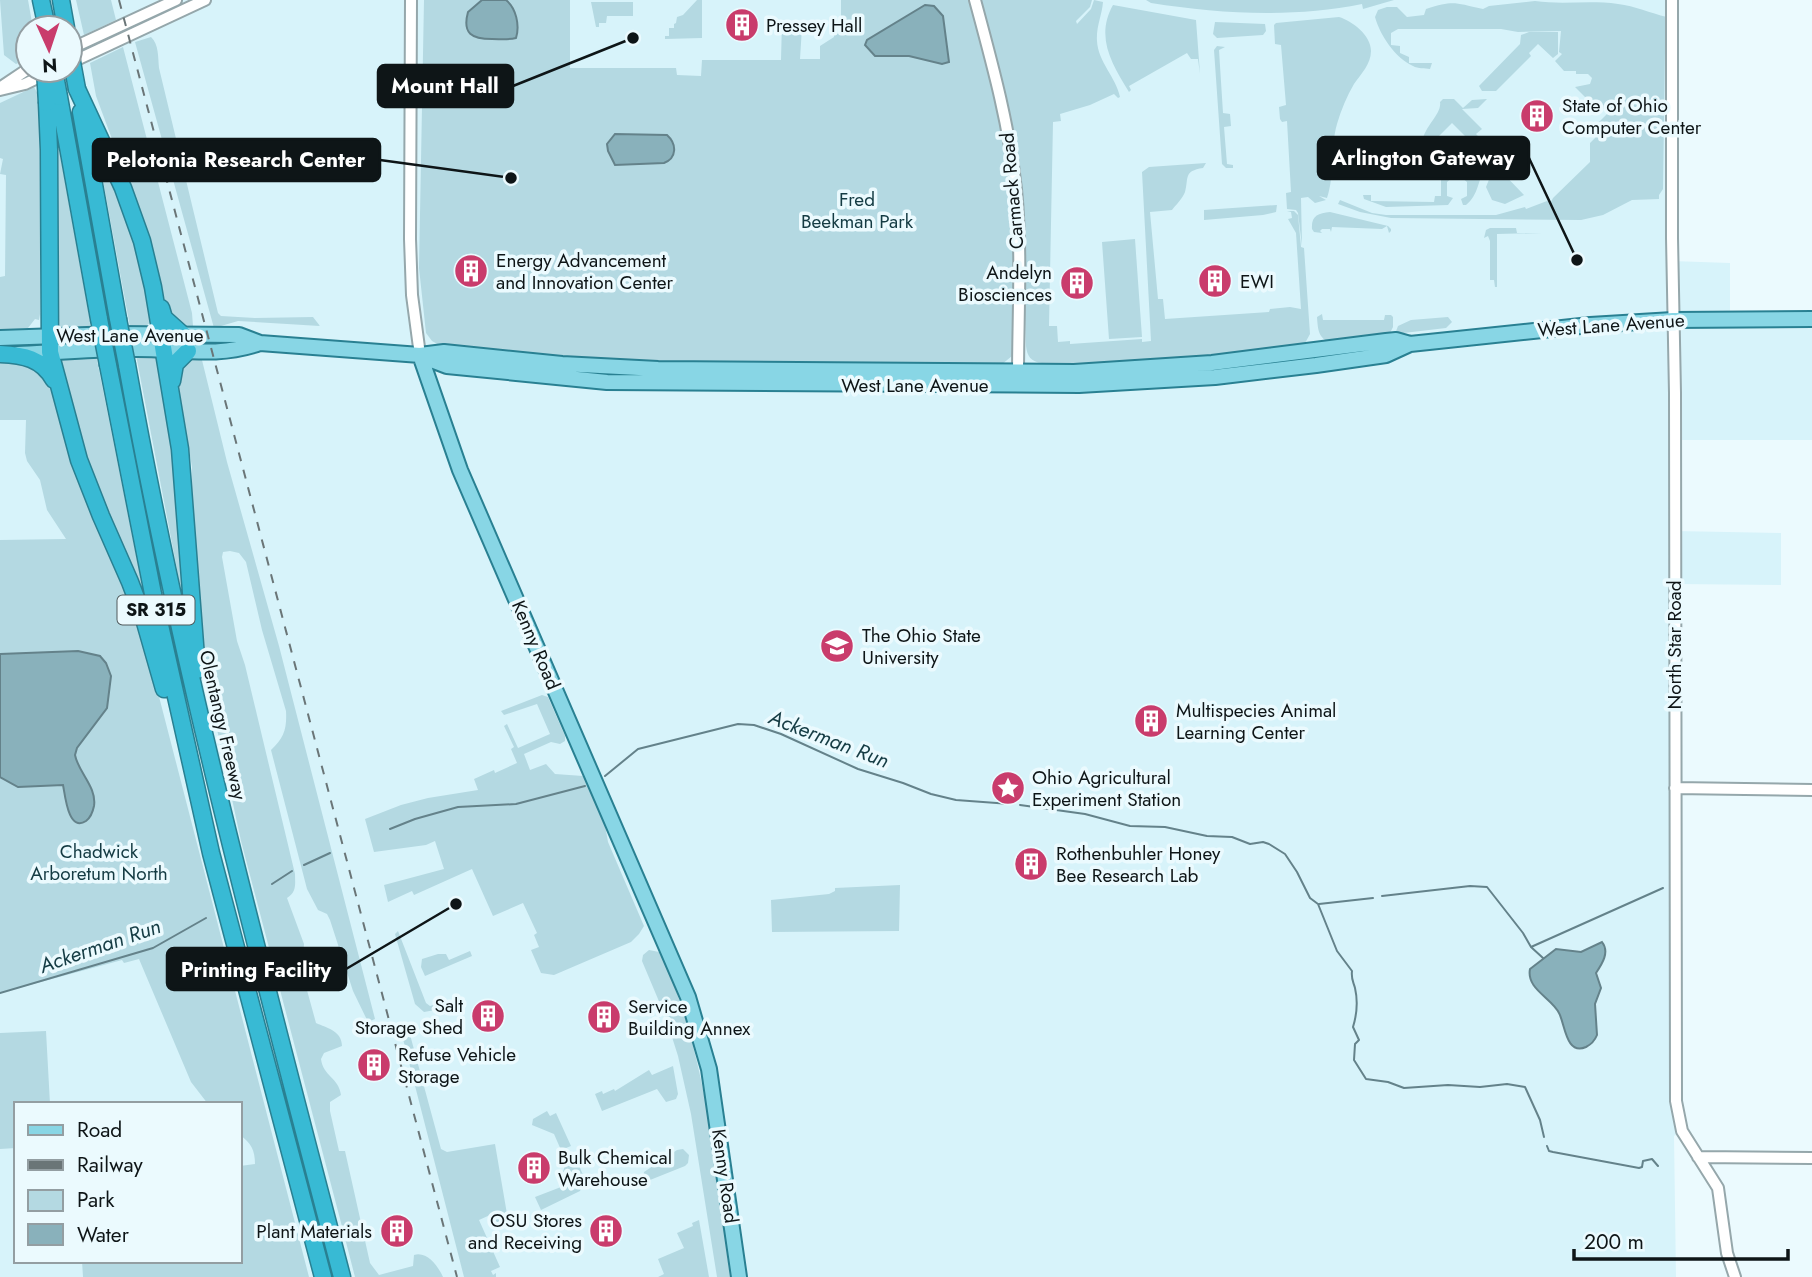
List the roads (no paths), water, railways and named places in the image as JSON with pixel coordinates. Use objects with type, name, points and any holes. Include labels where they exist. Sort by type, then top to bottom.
[{"type":"highway","points":[[49,84],[53,100],[49,150],[50,352],[90,489],[144,619],[211,853]]},
{"type":"highway","name":"Olentangy Freeway","points":[[54,84],[53,100],[147,569],[211,853],[323,1277]]},
{"type":"highway","name":"Olentangy Freeway","points":[[76,84],[168,577],[203,735],[342,1277]]},
{"type":"highway","points":[[77,89],[123,188],[142,241],[153,287],[183,480],[191,615],[203,735]]},
{"type":"highway","points":[[153,287],[164,318],[183,335]]},
{"type":"highway","points":[[172,401],[173,370],[179,358],[188,351]]},
{"type":"highway","points":[[0,354],[35,360],[49,371],[60,392]]},
{"type":"main road","name":"West Lane Avenue","points":[[0,354],[162,342],[183,335],[239,335],[260,343],[420,355],[447,366],[607,382],[1018,379],[1263,358],[1386,341],[1410,344],[1590,325],[1673,320],[1812,319]]},
{"type":"main road","name":"West Lane Avenue","points":[[0,338],[50,335],[162,342],[188,351],[241,350],[260,343]]},
{"type":"main road","name":"Kenny Road","points":[[420,355],[460,470],[688,997],[709,1069],[739,1277]]},
{"type":"street","points":[[84,43],[176,0]]},
{"type":"street","points":[[84,56],[205,0]]},
{"type":"street","name":"Kenny Road","points":[[411,0],[410,247],[412,295],[420,355]]},
{"type":"street","name":"Carmack Road","points":[[975,0],[1006,118],[1016,190],[1018,379]]},
{"type":"street","name":"North Star Road","points":[[1672,0],[1676,1101],[1682,1131],[1721,1197],[1725,1241],[1735,1277]]},
{"type":"street","points":[[0,89],[25,84]]},
{"type":"street","points":[[1675,788],[1812,790]]},
{"type":"street","points":[[1698,1157],[1812,1158]]},
{"type":"water","points":[[482,0],[506,0],[509,3],[516,17],[516,38],[485,39],[470,34],[466,25],[468,12]]},
{"type":"water","points":[[925,5],[934,6],[943,16],[949,62],[942,64],[909,56],[875,56],[865,45],[867,40]]},
{"type":"water","points":[[615,134],[667,135],[673,142],[673,154],[664,163],[615,165],[607,144]]},
{"type":"water","points":[[78,651],[100,656],[111,676],[107,708],[77,748],[75,755],[94,799],[90,816],[80,823],[75,822],[68,811],[63,785],[18,787],[0,777],[0,654]]},
{"type":"water","points":[[1602,942],[1605,954],[1596,973],[1601,988],[1595,1004],[1597,1035],[1590,1045],[1579,1049],[1567,1038],[1556,1008],[1532,982],[1530,969],[1556,949],[1581,952]]},
{"type":"waterway","name":"Ackerman Run","points":[[605,776],[638,749],[738,724],[754,725],[781,734],[858,769],[931,794],[956,800],[1010,804]]},
{"type":"waterway","name":"Ackerman Run","points":[[390,829],[458,807],[516,804],[585,786]]},
{"type":"waterway","name":"Ackerman Run","points":[[1020,805],[1085,814],[1130,826],[1165,827],[1207,836],[1232,837],[1250,844],[1263,842],[1285,854],[1310,898],[1318,904],[1337,951],[1352,971],[1357,1003],[1353,1027],[1359,1040],[1355,1044],[1354,1060],[1366,1079],[1388,1082],[1404,1088],[1507,1084],[1525,1087],[1540,1120],[1544,1137]]},
{"type":"waterway","name":"Ackerman Run","points":[[304,865],[330,853]]},
{"type":"waterway","name":"Ackerman Run","points":[[272,884],[292,871]]},
{"type":"waterway","name":"Ackerman Run","points":[[1382,896],[1470,886],[1487,887],[1531,947],[1663,888]]},
{"type":"waterway","name":"Ackerman Run","points":[[1319,904],[1373,898]]},
{"type":"waterway","name":"Ackerman Run","points":[[0,993],[153,948],[206,918]]},
{"type":"waterway","name":"Ackerman Run","points":[[1531,947],[1543,958]]},
{"type":"waterway","name":"Ackerman Run","points":[[1547,1146],[1549,1151],[1553,1152],[1639,1168],[1642,1167],[1643,1161],[1652,1159],[1658,1166]]},
{"type":"railway","points":[[119,0],[457,1277]]},
{"type":"place","name":"Pressey Hall","points":[[742,25]]},
{"type":"place","name":"Mount Hall","points":[[633,38]]},
{"type":"place","name":"State of Ohio Computer Center","points":[[1537,116]]},
{"type":"place","name":"Pelotonia Research Center","points":[[511,178]]},
{"type":"place","name":"Arlington Gateway","points":[[1577,260]]},
{"type":"place","name":"Energy Advancement and Innovation Center","points":[[471,271]]},
{"type":"place","name":"EWI","points":[[1215,281]]},
{"type":"place","name":"Andelyn Biosciences","points":[[1077,283]]},
{"type":"place","name":"The Ohio State University","points":[[837,646]]},
{"type":"place","name":"Multispecies Animal Learning Center","points":[[1151,721]]},
{"type":"place","name":"Ohio Agricultural Experiment Station","points":[[1008,788]]},
{"type":"place","name":"Rothenbuhler Honey Bee Research Lab","points":[[1031,864]]},
{"type":"place","name":"Printing Facility","points":[[456,904]]},
{"type":"place","name":"Salt Storage Shed","points":[[488,1016]]},
{"type":"place","name":"Service Building Annex","points":[[604,1017]]},
{"type":"place","name":"Refuse Vehicle Storage","points":[[374,1065]]},
{"type":"place","name":"Bulk Chemical Warehouse","points":[[534,1168]]},
{"type":"place","name":"Plant Materials","points":[[397,1231]]},
{"type":"place","name":"OSU Stores and Receiving","points":[[606,1231]]},
{"type":"park label","name":"Fred Beekman Park","points":[[857,210]]},
{"type":"park label","name":"Chadwick Arboretum North","points":[[99,862]]}]
